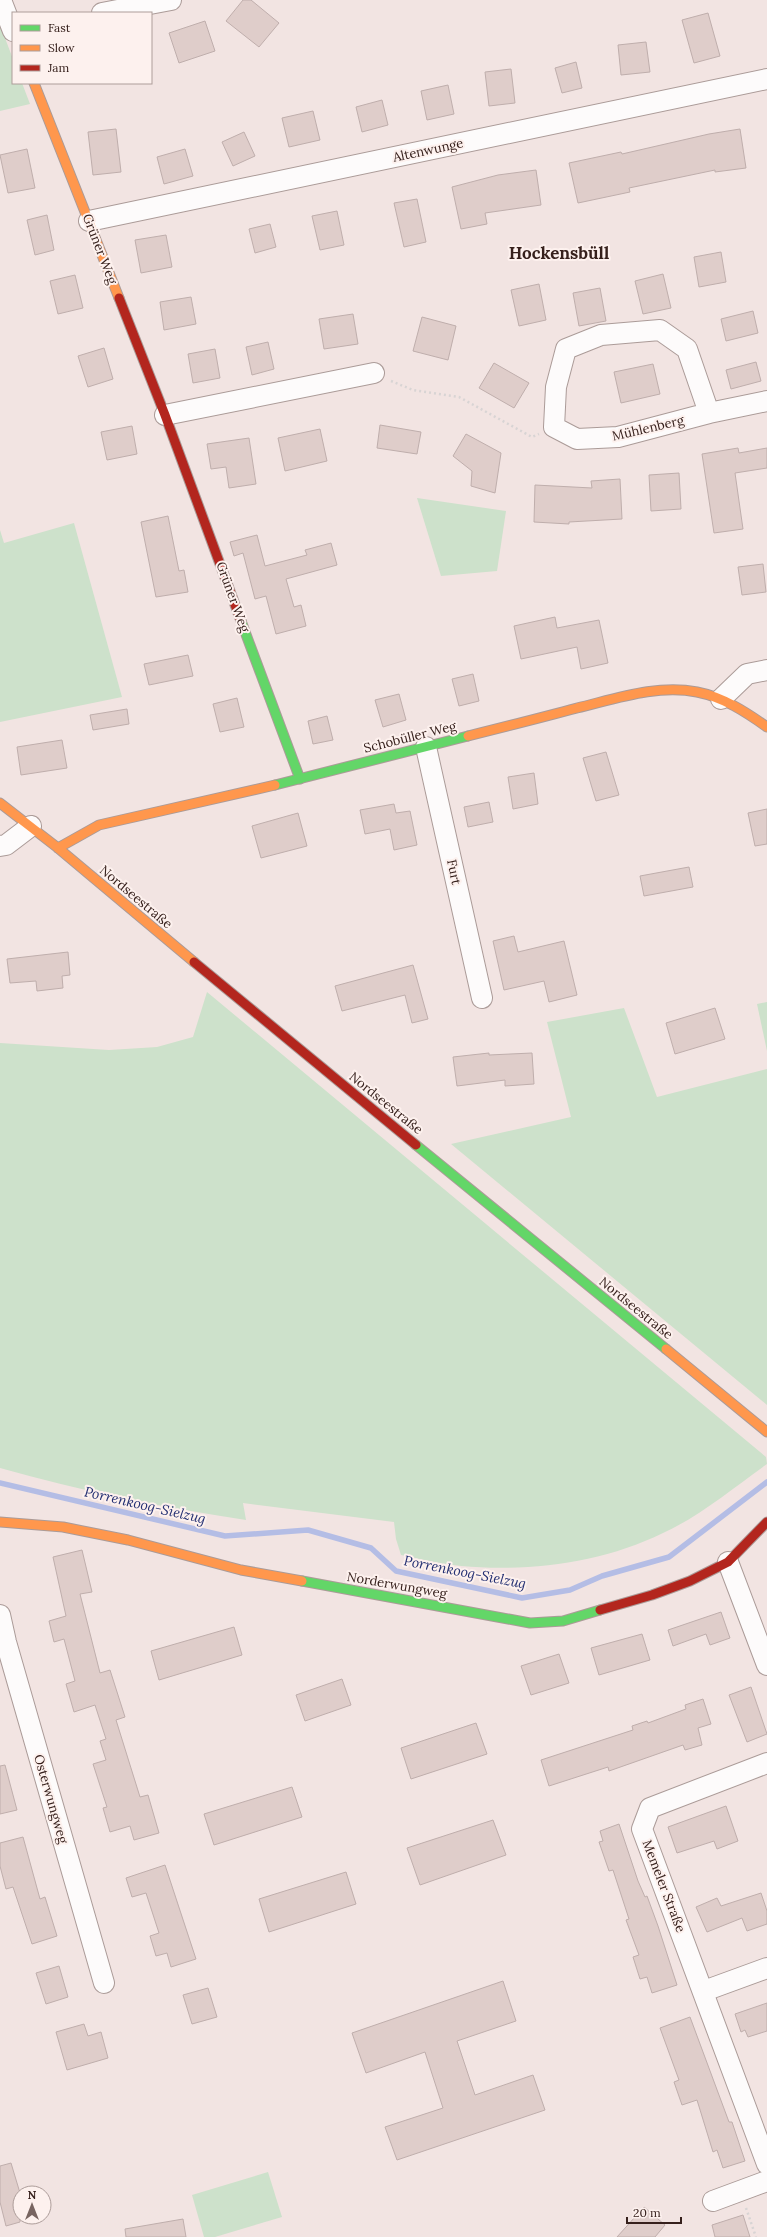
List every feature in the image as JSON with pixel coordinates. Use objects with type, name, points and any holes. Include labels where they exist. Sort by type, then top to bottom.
[{"type":"street","points":[[1,0],[12,28]]},
{"type":"street","points":[[107,12],[171,0]]},
{"type":"street","name":"Altenwunge","points":[[89,221],[767,79]]},
{"type":"street","name":"Grüner Weg","points":[[34,84],[165,415],[300,779]]},
{"type":"street","points":[[554,427],[556,387],[566,349],[600,335],[660,330],[687,349],[709,413]]},
{"type":"street","points":[[165,415],[374,373]]},
{"type":"street","name":"Mühlenberg","points":[[554,427],[577,439],[618,437],[709,413],[767,401]]},
{"type":"street","points":[[721,699],[747,674],[767,670]]},
{"type":"street","name":"Schobüller Weg","points":[[58,848],[99,825],[300,779],[633,694],[686,690],[721,699],[744,710],[767,727]]},
{"type":"street","name":"Furt","points":[[426,747],[482,998]]},
{"type":"street","name":"Nordseestraße","points":[[0,803],[58,848],[169,942],[767,1432]]},
{"type":"street","points":[[0,846],[6,845],[30,826]]},
{"type":"street","name":"Norderwungweg","points":[[0,1522],[63,1527],[128,1540],[241,1570],[530,1623],[563,1620],[652,1595],[690,1581],[728,1562],[767,1522]]},
{"type":"street","points":[[728,1562],[767,1665]]},
{"type":"street","name":"Osterwungweg","points":[[0,1615],[3,1644],[104,1983]]},
{"type":"street","name":"Memeler Straße","points":[[767,1763],[650,1808],[642,1829],[704,1991],[767,2164]]},
{"type":"street","points":[[704,1991],[767,1968]]},
{"type":"street","points":[[714,2201],[767,2181]]},
{"type":"path","points":[[374,373],[413,390],[459,397],[532,437],[554,427]]},
{"type":"path","points":[[739,2191],[756,2237]]},
{"type":"green space","points":[[0,25],[12,56],[12,84],[22,84],[30,104],[0,111]]},
{"type":"green space","points":[[417,498],[506,511],[497,571],[441,576]]},
{"type":"green space","points":[[74,523],[122,697],[0,722],[0,530],[4,543]]},
{"type":"green space","points":[[207,992],[766,1457],[767,1464],[690,1518],[663,1533],[640,1543],[615,1552],[565,1563],[513,1568],[461,1566],[401,1555],[396,1539],[394,1522],[243,1503],[246,1520],[122,1498],[0,1468],[0,1043],[109,1050],[157,1047],[193,1037]]},
{"type":"green space","points":[[767,1002],[767,1051],[757,1004]]},
{"type":"green space","points":[[624,1008],[657,1097],[767,1069],[767,1405],[451,1144],[571,1117],[547,1022]]},
{"type":"green space","points":[[268,2172],[282,2217],[215,2237],[204,2237],[192,2195]]},
{"type":"building","points":[[243,0],[251,0],[279,23],[259,47],[226,21]]},
{"type":"building","points":[[708,13],[720,56],[694,63],[682,20]]},
{"type":"building","points":[[205,21],[215,51],[179,63],[169,33]]},
{"type":"building","points":[[646,42],[650,72],[621,75],[618,45]]},
{"type":"building","points":[[576,62],[582,88],[562,93],[555,68]]},
{"type":"building","points":[[511,69],[515,103],[489,106],[485,72]]},
{"type":"building","points":[[448,85],[454,114],[427,120],[421,91]]},
{"type":"building","points":[[382,100],[388,125],[362,132],[356,107]]},
{"type":"building","points":[[313,111],[320,140],[289,147],[282,118]]},
{"type":"building","points":[[116,129],[121,172],[93,175],[88,132]]},
{"type":"building","points":[[740,129],[746,168],[715,172],[715,170],[629,188],[630,192],[578,203],[569,163],[621,152],[622,154],[709,134]]},
{"type":"building","points":[[244,132],[255,156],[233,166],[222,142]]},
{"type":"building","points":[[27,149],[35,188],[8,193],[0,155]]},
{"type":"building","points":[[185,149],[193,176],[164,184],[157,157]]},
{"type":"building","points":[[536,170],[541,205],[485,213],[487,224],[461,229],[452,187],[498,175]]},
{"type":"building","points":[[417,199],[426,242],[404,247],[394,203]]},
{"type":"building","points":[[337,211],[344,245],[320,250],[312,216]]},
{"type":"building","points":[[47,215],[54,250],[35,255],[27,220]]},
{"type":"building","points":[[270,224],[276,247],[255,253],[249,229]]},
{"type":"building","points":[[166,235],[172,267],[141,273],[135,240]]},
{"type":"building","points":[[721,252],[726,282],[699,287],[694,257]]},
{"type":"building","points":[[663,274],[671,308],[643,314],[635,281]]},
{"type":"building","points":[[75,275],[83,308],[58,314],[50,281]]},
{"type":"building","points":[[539,284],[546,320],[519,326],[511,290]]},
{"type":"building","points":[[600,288],[606,321],[579,326],[573,293]]},
{"type":"building","points":[[191,297],[196,324],[164,330],[160,302]]},
{"type":"building","points":[[753,311],[758,333],[726,341],[721,319]]},
{"type":"building","points":[[353,314],[358,344],[324,349],[319,319]]},
{"type":"building","points":[[422,317],[456,326],[448,360],[413,351]]},
{"type":"building","points":[[268,342],[274,369],[252,375],[246,347]]},
{"type":"building","points":[[104,348],[113,379],[88,387],[78,356]]},
{"type":"building","points":[[215,349],[220,378],[193,383],[188,354]]},
{"type":"building","points":[[756,362],[761,381],[731,389],[726,370]]},
{"type":"building","points":[[494,363],[529,383],[514,408],[479,388]]},
{"type":"building","points":[[653,364],[660,394],[621,403],[614,372]]},
{"type":"building","points":[[380,425],[421,432],[417,454],[377,448]]},
{"type":"building","points":[[132,426],[137,454],[107,460],[101,432]]},
{"type":"building","points":[[320,429],[327,461],[285,471],[278,438]]},
{"type":"building","points":[[466,434],[501,453],[495,493],[471,486],[472,471],[453,456]]},
{"type":"building","points":[[249,438],[256,484],[229,488],[226,467],[211,469],[207,444]]},
{"type":"building","points":[[738,448],[739,453],[767,448],[767,468],[735,473],[743,529],[714,533],[702,454]]},
{"type":"building","points":[[679,473],[681,509],[651,511],[649,475]]},
{"type":"building","points":[[620,479],[622,519],[569,522],[569,524],[534,522],[535,485],[592,488],[591,481]]},
{"type":"building","points":[[168,516],[179,571],[184,570],[188,592],[156,597],[141,522]]},
{"type":"building","points":[[257,535],[265,566],[307,555],[305,550],[331,543],[337,565],[286,579],[294,607],[301,605],[306,626],[276,634],[266,596],[255,599],[243,553],[234,556],[230,542]]},
{"type":"building","points":[[763,564],[766,592],[742,595],[738,567]]},
{"type":"building","points":[[555,617],[557,628],[599,620],[608,663],[581,669],[577,647],[521,659],[514,626]]},
{"type":"building","points":[[188,655],[193,676],[149,685],[144,664]]},
{"type":"building","points":[[473,674],[479,701],[459,706],[452,679]]},
{"type":"building","points":[[399,694],[406,720],[383,727],[375,700]]},
{"type":"building","points":[[237,698],[244,727],[220,732],[213,704]]},
{"type":"building","points":[[127,709],[129,724],[93,730],[90,715]]},
{"type":"building","points":[[327,716],[333,740],[313,744],[308,721]]},
{"type":"building","points":[[62,740],[67,768],[21,775],[17,747]]},
{"type":"building","points":[[606,752],[619,795],[596,801],[583,758]]},
{"type":"building","points":[[534,773],[538,804],[513,809],[508,777]]},
{"type":"building","points":[[489,802],[493,822],[468,827],[464,807]]},
{"type":"building","points":[[394,804],[396,813],[410,811],[417,845],[394,850],[390,829],[365,834],[360,810]]},
{"type":"building","points":[[767,809],[767,844],[755,846],[748,813]]},
{"type":"building","points":[[298,813],[307,846],[261,858],[252,826]]},
{"type":"building","points":[[689,867],[693,887],[644,896],[640,876]]},
{"type":"building","points":[[514,936],[518,952],[564,941],[577,995],[549,1002],[544,981],[504,990],[493,941]]},
{"type":"building","points":[[68,952],[70,975],[62,976],[63,988],[37,991],[36,981],[10,983],[7,959]]},
{"type":"building","points":[[413,965],[428,1019],[412,1023],[405,995],[342,1011],[335,986]]},
{"type":"building","points":[[715,1008],[725,1039],[675,1054],[666,1023]]},
{"type":"building","points":[[489,1053],[489,1055],[532,1053],[534,1084],[505,1086],[505,1080],[457,1086],[453,1057]]},
{"type":"building","points":[[82,1550],[92,1592],[80,1594],[100,1673],[110,1670],[125,1717],[116,1720],[140,1797],[148,1795],[159,1833],[134,1840],[130,1826],[110,1832],[103,1808],[107,1807],[93,1764],[106,1760],[100,1741],[106,1739],[95,1705],[74,1712],[66,1684],[75,1681],[64,1639],[54,1642],[49,1621],[66,1616],[53,1557]]},
{"type":"building","points":[[721,1612],[730,1638],[710,1645],[706,1634],[673,1646],[668,1630]]},
{"type":"building","points":[[234,1627],[242,1655],[159,1680],[151,1651]]},
{"type":"building","points":[[642,1634],[650,1660],[599,1675],[591,1648]]},
{"type":"building","points":[[559,1654],[569,1683],[531,1695],[521,1666]]},
{"type":"building","points":[[342,1679],[351,1705],[305,1721],[296,1695]]},
{"type":"building","points":[[751,1687],[767,1734],[747,1742],[729,1695]]},
{"type":"building","points":[[703,1699],[711,1724],[698,1728],[702,1745],[685,1750],[683,1745],[609,1771],[608,1767],[549,1786],[541,1760],[633,1730],[632,1726],[647,1721],[648,1723],[686,1709],[685,1705]]},
{"type":"building","points":[[476,1723],[487,1754],[411,1779],[401,1748]]},
{"type":"building","points":[[5,1765],[17,1810],[0,1814],[0,1766]]},
{"type":"building","points":[[292,1787],[302,1817],[214,1845],[204,1814]]},
{"type":"building","points":[[726,1806],[738,1841],[717,1849],[714,1841],[677,1853],[668,1827]]},
{"type":"building","points":[[493,1820],[506,1855],[420,1885],[407,1848]]},
{"type":"building","points":[[619,1824],[638,1881],[645,1897],[647,1896],[658,1926],[677,1985],[652,1993],[647,1977],[640,1979],[633,1957],[639,1955],[626,1920],[629,1919],[613,1870],[609,1871],[599,1842],[603,1841],[600,1831]]},
{"type":"building","points":[[23,1837],[40,1899],[45,1897],[57,1936],[32,1944],[13,1887],[6,1889],[0,1866],[0,1843]]},
{"type":"building","points":[[165,1865],[196,1959],[171,1967],[167,1953],[156,1956],[150,1936],[159,1933],[146,1893],[132,1897],[126,1878]]},
{"type":"building","points":[[346,1872],[356,1904],[269,1932],[259,1899]]},
{"type":"building","points":[[761,1893],[767,1911],[767,1924],[747,1931],[742,1918],[707,1932],[696,1907],[717,1898],[721,1906]]},
{"type":"building","points":[[59,1966],[68,1997],[46,2004],[36,1973]]},
{"type":"building","points":[[503,1981],[516,2021],[457,2041],[475,2095],[533,2075],[545,2110],[397,2160],[385,2127],[443,2108],[425,2052],[366,2073],[352,2033]]},
{"type":"building","points":[[208,1988],[217,2017],[192,2024],[183,1995]]},
{"type":"building","points":[[767,2003],[767,2031],[748,2037],[745,2030],[741,2032],[735,2014]]},
{"type":"building","points":[[690,2017],[729,2122],[732,2122],[745,2161],[723,2168],[717,2150],[713,2152],[697,2100],[682,2105],[674,2082],[679,2080],[660,2028]]},
{"type":"building","points":[[84,2024],[88,2036],[101,2032],[108,2058],[67,2070],[56,2032]]},
{"type":"building","points":[[11,2163],[18,2185],[12,2185],[12,2224],[6,2226],[0,2202],[0,2166]]},
{"type":"building","points":[[644,2207],[665,2225],[655,2237],[617,2237]]},
{"type":"building","points":[[743,2215],[750,2237],[715,2237],[712,2225]]},
{"type":"building","points":[[183,2219],[186,2237],[126,2237],[125,2229]]},
{"type":"waterway","name":"Porrenkoog-Sielzug","points":[[0,1483],[225,1536],[308,1530],[371,1548],[396,1571],[522,1598],[570,1590],[602,1576],[669,1557],[767,1482]]},
{"type":"traffic: fast","points":[[241,621],[300,779]]},
{"type":"traffic: fast","points":[[275,785],[468,736]]},
{"type":"traffic: fast","points":[[416,1145],[666,1349]]},
{"type":"traffic: fast","points":[[302,1581],[530,1623],[563,1621],[600,1610]]},
{"type":"traffic: slow","points":[[34,84],[119,298]]},
{"type":"traffic: slow","points":[[468,736],[621,697],[651,691],[667,690],[697,692],[716,697],[767,727]]},
{"type":"traffic: slow","points":[[58,848],[99,825],[275,785]]},
{"type":"traffic: slow","points":[[0,803],[58,848],[194,962]]},
{"type":"traffic: slow","points":[[666,1349],[767,1432]]},
{"type":"traffic: slow","points":[[0,1522],[63,1527],[128,1540],[241,1570],[302,1581]]},
{"type":"traffic: jam","points":[[119,298],[165,415],[241,621]]},
{"type":"traffic: jam","points":[[194,962],[416,1145]]},
{"type":"traffic: jam","points":[[600,1610],[652,1595],[690,1581],[728,1562],[767,1522]]},
{"type":"district","name":"Hockensbüll","points":[[559,253]]}]
